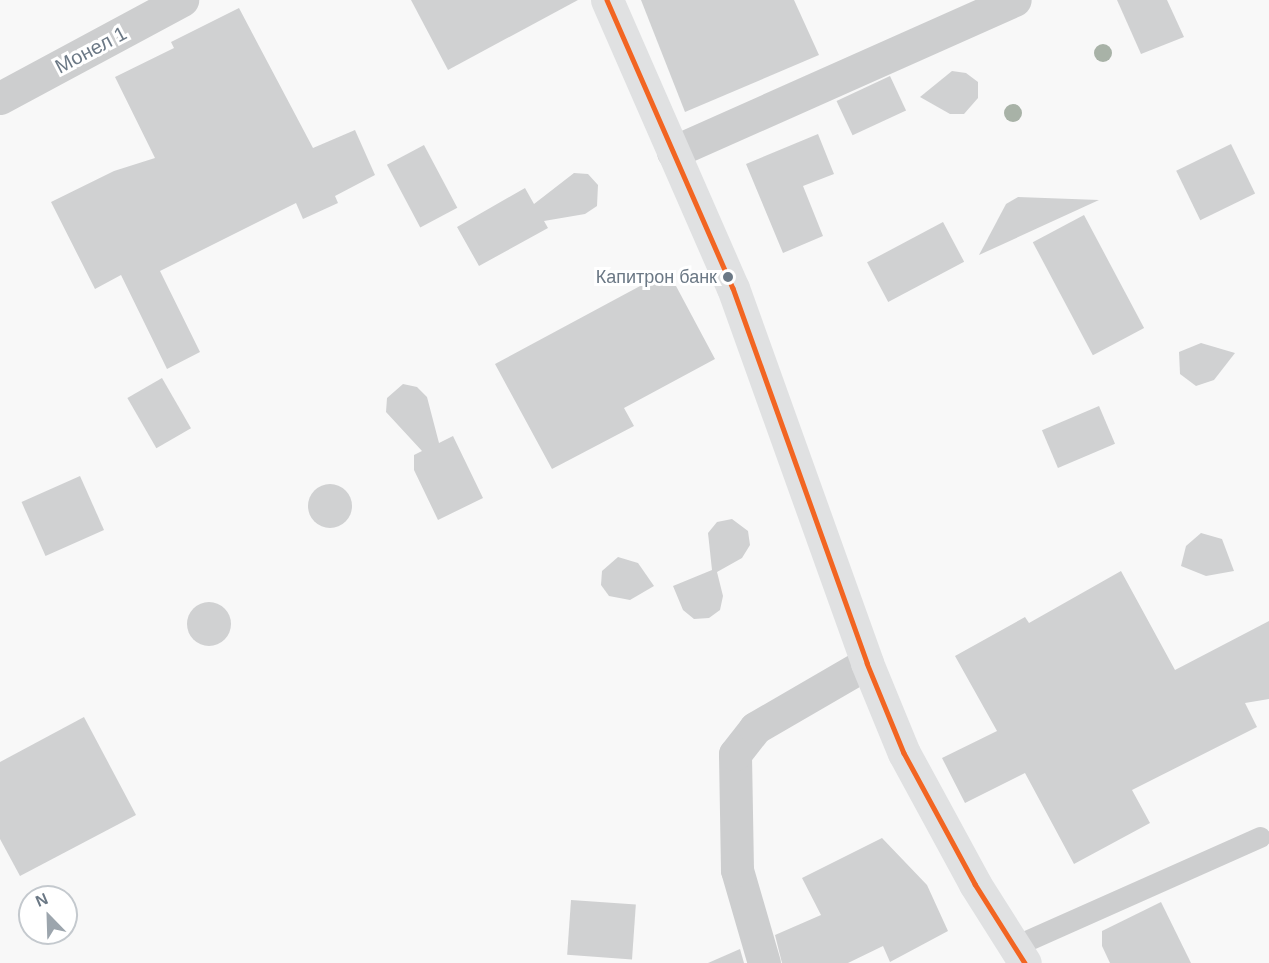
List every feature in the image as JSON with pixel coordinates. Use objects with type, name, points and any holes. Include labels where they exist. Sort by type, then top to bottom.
[{"type":"main road","points":[[607,0],[733,288],[867,663],[904,753],[941,825],[1020,954]]},
{"type":"street","name":"Монел 1","points":[[0,98],[182,0]]},
{"type":"street","points":[[673,152],[1015,0]]},
{"type":"street","points":[[764,963],[737,870],[735,754],[755,728],[867,663]]},
{"type":"lane","points":[[1020,954],[1260,837]]},
{"type":"building","points":[[411,0],[578,0],[448,70]]},
{"type":"building","points":[[641,0],[794,0],[819,55],[685,112]]},
{"type":"building","points":[[1117,0],[1167,0],[1184,37],[1141,54]]},
{"type":"building","points":[[239,8],[313,148],[355,130],[375,175],[335,196],[338,203],[303,219],[296,203],[160,271],[200,352],[167,369],[121,275],[95,289],[51,202],[114,171],[155,158],[115,77],[174,48],[171,42]]},
{"type":"building","points":[[952,71],[966,73],[978,82],[978,98],[964,114],[950,114],[920,97]]},
{"type":"building","points":[[890,76],[906,110],[853,135],[837,101]]},
{"type":"building","points":[[818,134],[834,174],[803,186],[823,236],[783,253],[746,164]]},
{"type":"building","points":[[1231,144],[1255,193],[1200,220],[1176,171]]},
{"type":"building","points":[[424,145],[457,208],[420,227],[387,165]]},
{"type":"building","points":[[574,173],[588,174],[598,185],[597,206],[585,214],[544,221],[548,228],[479,266],[457,227],[525,188],[534,204]]},
{"type":"building","points":[[1018,197],[1099,200],[979,255],[1006,204]]},
{"type":"building","points":[[1084,215],[1144,328],[1093,355],[1033,242]]},
{"type":"building","points":[[943,222],[964,262],[888,302],[867,262]]},
{"type":"building","points":[[668,271],[715,359],[624,408],[634,426],[552,469],[495,364]]},
{"type":"building","points":[[1201,343],[1235,353],[1214,380],[1196,386],[1180,374],[1179,352]]},
{"type":"building","points":[[162,378],[191,428],[156,448],[127,398]]},
{"type":"building","points":[[403,384],[417,387],[427,397],[439,443],[453,436],[483,498],[438,520],[414,470],[414,455],[422,451],[386,412],[387,398]]},
{"type":"building","points":[[1099,406],[1115,444],[1058,468],[1042,430]]},
{"type":"building","points":[[80,476],[104,530],[46,556],[22,502]]},
{"type":"building","points":[[330,484],[345,491],[352,506],[345,521],[330,528],[315,521],[308,506],[315,491]]},
{"type":"building","points":[[732,519],[748,531],[750,545],[742,558],[717,572],[723,596],[720,610],[709,618],[694,619],[683,610],[673,586],[712,570],[708,533],[717,522]]},
{"type":"building","points":[[1201,533],[1222,539],[1234,571],[1206,576],[1181,566],[1186,546]]},
{"type":"building","points":[[618,557],[638,563],[654,586],[630,600],[609,596],[601,585],[602,571]]},
{"type":"building","points":[[1121,571],[1175,670],[1269,621],[1269,699],[1245,703],[1257,727],[1132,790],[1150,823],[1074,864],[1025,773],[965,803],[942,758],[997,731],[955,656],[1025,617],[1029,623]]},
{"type":"building","points":[[209,602],[224,609],[231,624],[224,639],[209,646],[194,639],[187,624],[194,609]]},
{"type":"building","points":[[84,717],[136,815],[20,876],[0,839],[0,762]]},
{"type":"building","points":[[882,838],[927,885],[948,931],[890,962],[883,946],[848,963],[782,963],[775,935],[821,915],[802,878]]},
{"type":"building","points":[[571,900],[636,905],[632,959],[567,955]]},
{"type":"building","points":[[1161,902],[1191,963],[1110,963],[1102,946],[1102,931]]},
{"type":"building","points":[[740,949],[744,963],[708,963]]},
{"type":"transit line","points":[[607,0],[733,288],[867,663],[904,753],[975,884],[1025,963]]},
{"type":"place","name":"Капитрон банк","points":[[728,277]]}]
